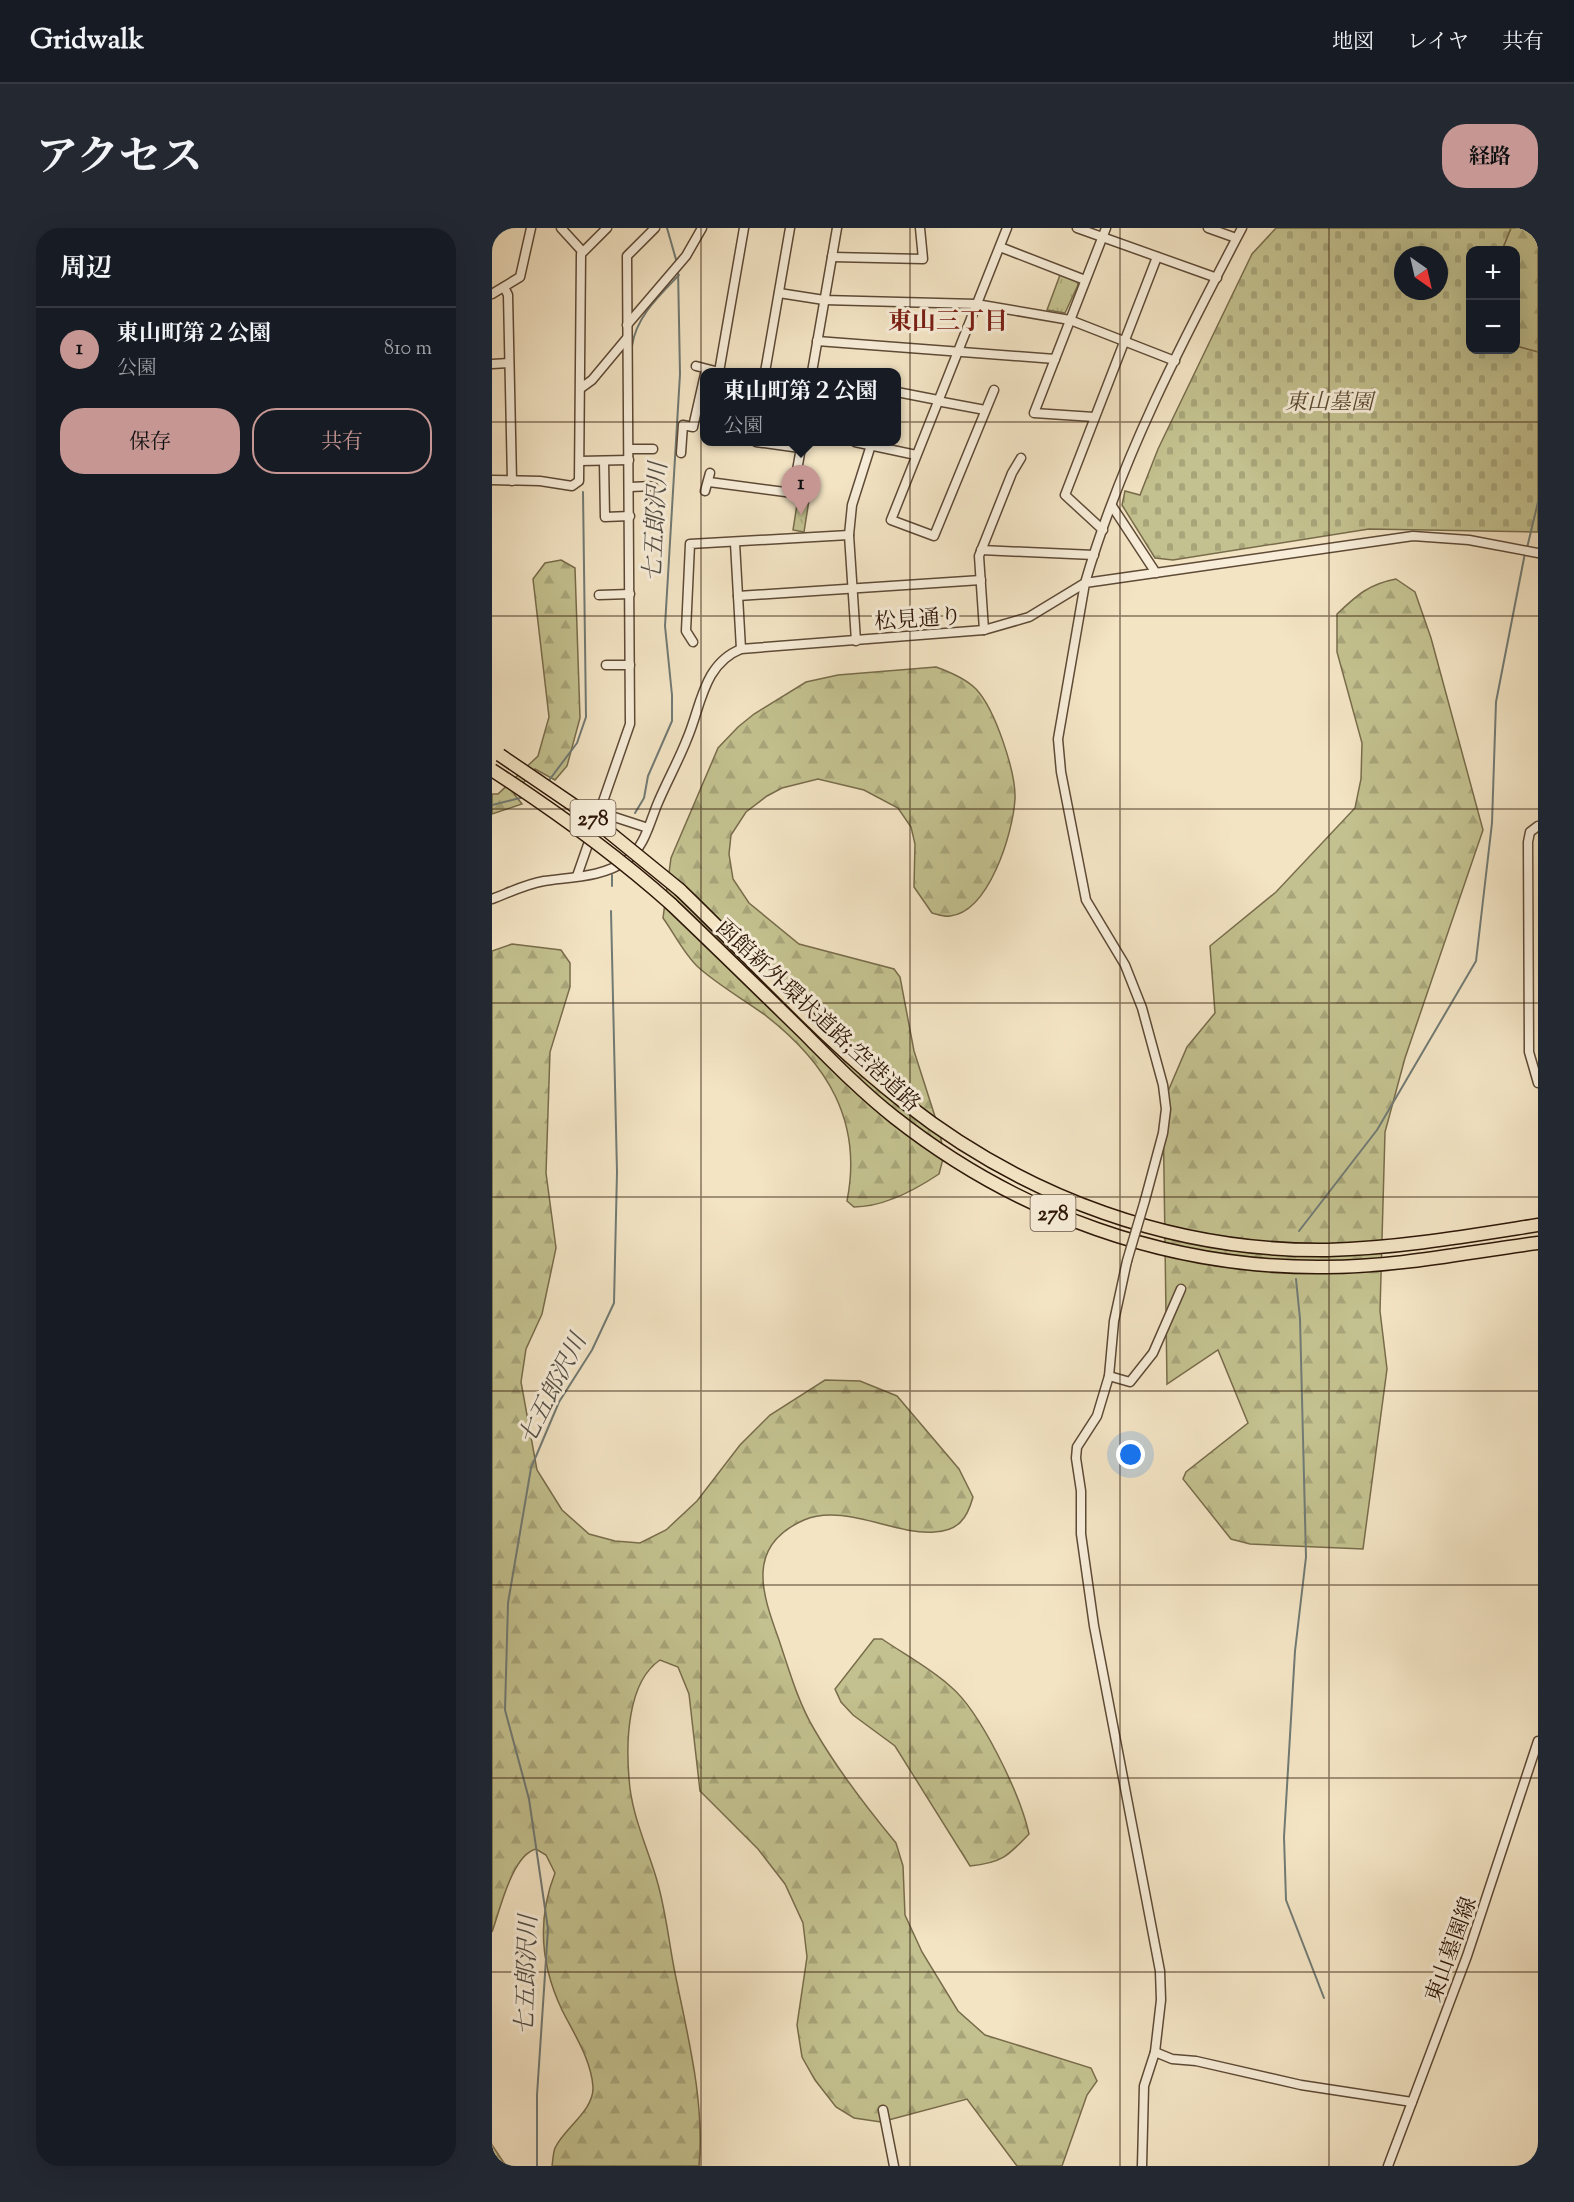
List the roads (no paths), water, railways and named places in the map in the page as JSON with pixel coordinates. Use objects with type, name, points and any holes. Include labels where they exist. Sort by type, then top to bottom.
[{"type":"highway","name":"函館新外環状道路;空港道路","points":[[496,753],[588,815],[680,890],[840,1046],[911,1108],[965,1147],[1007,1171],[1099,1212],[1191,1238],[1262,1247],[1326,1250],[1412,1244],[1538,1226]]},
{"type":"highway","name":"函館新外環状道路;空港道路","points":[[492,770],[579,828],[632,869],[892,1115],[956,1161],[999,1187],[1093,1229],[1188,1255],[1270,1266],[1373,1265],[1538,1243]]},
{"type":"street","points":[[492,294],[520,277],[531,228]]},
{"type":"street","points":[[492,480],[540,481],[572,486],[579,481],[582,251],[561,228]]},
{"type":"street","points":[[582,251],[607,228]]},
{"type":"street","points":[[577,876],[630,724],[627,256],[656,228]]},
{"type":"street","points":[[693,228],[697,237]]},
{"type":"street","points":[[627,325],[675,270],[702,228]]},
{"type":"street","points":[[720,368],[744,228]]},
{"type":"street","points":[[766,368],[790,228]]},
{"type":"street","points":[[813,368],[837,228]]},
{"type":"street","points":[[832,257],[923,259],[920,228]]},
{"type":"street","points":[[994,390],[934,536],[891,520],[1007,228]]},
{"type":"street","points":[[1077,228],[1104,232],[1157,257],[1217,278]]},
{"type":"street","points":[[1208,228],[1236,238]]},
{"type":"street","points":[[1142,2166],[1144,2086],[1155,2052],[1161,2000],[1160,1971],[1094,1626],[1081,1534],[1082,1491],[1077,1447],[1097,1416],[1109,1376],[1114,1321],[1127,1261],[1163,1133],[1166,1109],[1164,1084],[1142,1008],[1125,965],[1086,900],[1061,772],[1058,739],[1085,583],[1103,530],[1147,418],[1242,228]]},
{"type":"street","points":[[1094,417],[1034,413],[1104,232]]},
{"type":"street","points":[[1000,247],[1085,280]]},
{"type":"street","points":[[1103,530],[1065,495],[1157,257]]},
{"type":"street","points":[[504,286],[508,295],[512,481]]},
{"type":"street","points":[[779,293],[824,300],[976,304],[1070,320],[1175,361]]},
{"type":"street","points":[[580,388],[592,380],[627,338]]},
{"type":"street","points":[[817,341],[1055,359]]},
{"type":"street","points":[[492,364],[509,363]]},
{"type":"street","points":[[696,366],[700,369]]},
{"type":"street","points":[[901,393],[985,410]]},
{"type":"street","points":[[681,453],[683,425],[693,427],[700,395]]},
{"type":"street","points":[[705,491],[709,478],[793,493],[801,446]]},
{"type":"street","points":[[856,641],[849,535],[852,505],[872,446]]},
{"type":"street","points":[[881,446],[916,455]]},
{"type":"street","points":[[629,449],[653,449]]},
{"type":"street","points":[[984,630],[981,550],[1012,473],[1021,458]]},
{"type":"street","points":[[580,461],[629,460]]},
{"type":"street","points":[[604,461],[604,517],[630,516]]},
{"type":"street","points":[[630,487],[653,486]]},
{"type":"street","points":[[1112,506],[1156,573]]},
{"type":"street","points":[[693,642],[686,631],[690,544],[849,535]]},
{"type":"street","points":[[1085,583],[1413,536],[1469,540],[1538,553]]},
{"type":"street","points":[[492,899],[542,881],[597,873],[627,860],[640,846],[669,776],[690,734],[706,684],[720,662],[730,653],[741,649],[735,543]]},
{"type":"street","points":[[981,550],[1094,555]]},
{"type":"street","points":[[738,596],[981,580]]},
{"type":"street","name":"松見通り","points":[[741,649],[984,630],[1029,617],[1085,583]]},
{"type":"street","points":[[599,595],[630,594]]},
{"type":"street","points":[[606,665],[630,665]]},
{"type":"street","points":[[599,812],[648,828]]},
{"type":"street","points":[[1538,826],[1530,832],[1528,842],[1529,1052],[1538,1083]]},
{"type":"street","points":[[1109,1376],[1130,1382],[1153,1353],[1181,1289]]},
{"type":"street","name":"東山墓園線","points":[[1388,2166],[1467,1956],[1538,1741]]},
{"type":"street","points":[[1155,2052],[1172,2059],[1206,2063],[1301,2085],[1412,2102]]},
{"type":"street","points":[[883,2109],[894,2166]]},
{"type":"waterway","name":"七五郎沢川","points":[[667,228],[677,263]]},
{"type":"waterway","name":"七五郎沢川","points":[[635,813],[644,798],[648,776],[672,721],[672,695],[665,626],[680,374],[678,268]]},
{"type":"waterway","points":[[632,346],[634,335],[643,316],[679,275]]},
{"type":"waterway","points":[[632,358],[632,371]]},
{"type":"waterway","points":[[547,783],[577,743],[586,717],[583,492]]},
{"type":"waterway","points":[[1527,548],[1538,502]]},
{"type":"waterway","points":[[1299,1231],[1377,1130],[1476,961],[1492,823],[1496,702],[1525,553]]},
{"type":"waterway","points":[[492,805],[524,797]]},
{"type":"waterway","name":"七五郎沢川","points":[[612,875],[612,886]]},
{"type":"waterway","name":"七五郎沢川","points":[[537,2166],[537,2095],[548,1929],[529,1799],[505,1710],[508,1603],[531,1468],[559,1402],[592,1350],[614,1303],[617,1172],[611,911]]},
{"type":"waterway","points":[[1296,1279],[1300,1319],[1306,1557],[1295,1651],[1284,1837],[1286,1900],[1324,1998]]},
{"type":"place","name":"東山町第２公園","points":[[801,515]]},
{"type":"district","name":"東山三丁目","points":[[948,321]]},
{"type":"park label","name":"東山墓園","points":[[1329,401]]}]
